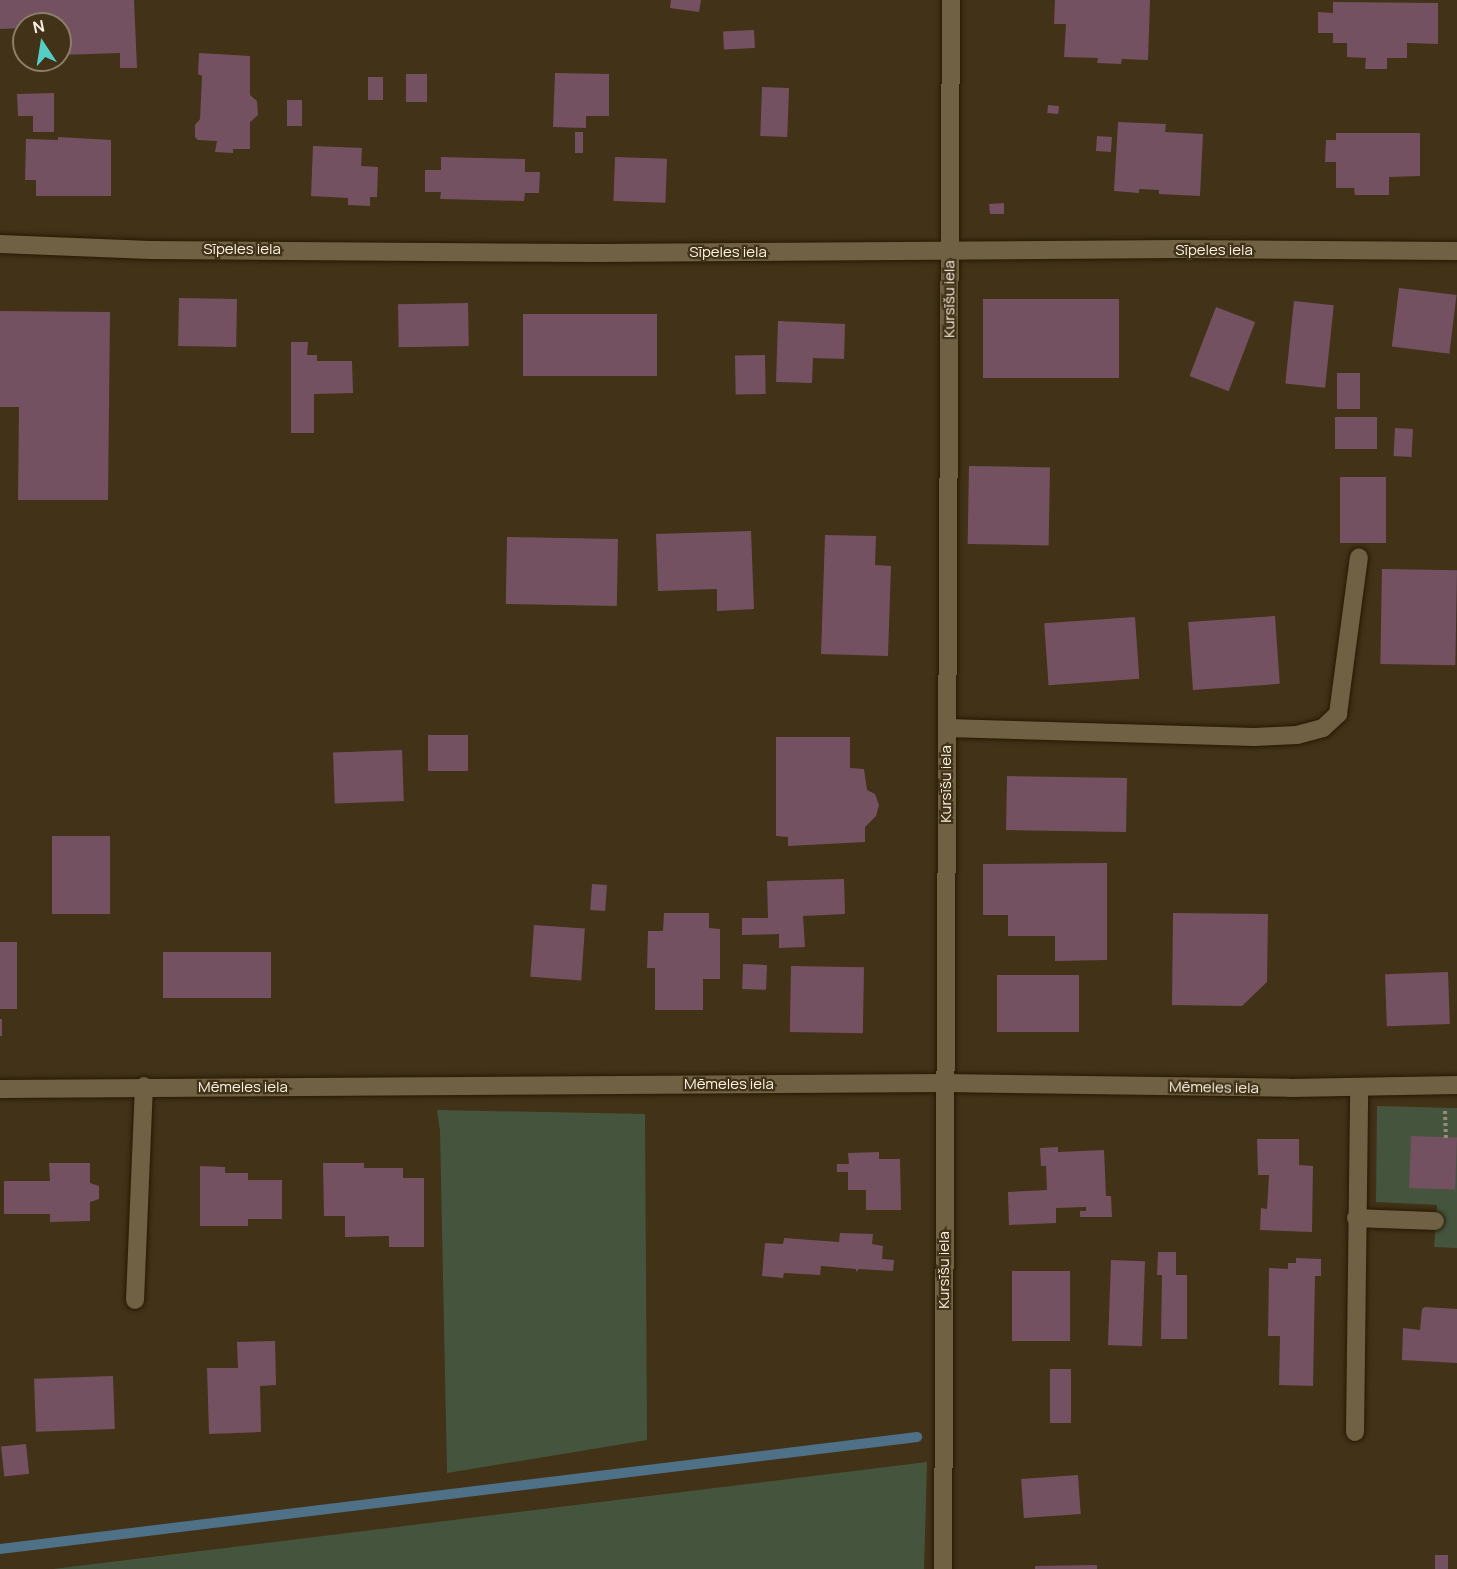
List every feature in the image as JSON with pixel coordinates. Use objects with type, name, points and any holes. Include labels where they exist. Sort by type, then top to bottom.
[{"type":"street","name":"Kursīšu iela","points":[[943,1569],[951,0]]},
{"type":"street","name":"Sīpeles iela","points":[[0,244],[150,250],[596,253],[1457,251]]},
{"type":"street","points":[[947,728],[1254,736],[1297,735],[1323,728],[1338,714],[1359,557]]},
{"type":"street","name":"Mēmeles iela","points":[[0,1089],[144,1086],[945,1083],[1359,1088],[1457,1085]]},
{"type":"street","points":[[135,1300],[144,1086]]},
{"type":"street","points":[[1355,1432],[1359,1088]]},
{"type":"street","points":[[1356,1218],[1435,1221]]},
{"type":"green space","points":[[1377,1106],[1457,1108],[1457,1248],[1434,1247],[1437,1205],[1376,1202]]},
{"type":"green space","points":[[437,1110],[645,1114],[647,1440],[447,1473],[440,1131]]},
{"type":"green space","points":[[927,1462],[924,1569],[53,1569]]},
{"type":"building","points":[[0,0],[134,0],[137,68],[120,68],[120,53],[72,55],[72,12],[12,12],[12,28],[0,29]]},
{"type":"building","points":[[671,0],[701,0],[699,12],[670,8]]},
{"type":"building","points":[[1055,0],[1150,0],[1148,60],[1122,59],[1121,64],[1097,63],[1098,58],[1064,57],[1066,24],[1054,24]]},
{"type":"building","points":[[1333,2],[1438,3],[1438,44],[1407,43],[1407,58],[1387,58],[1387,69],[1365,69],[1366,58],[1347,57],[1347,43],[1333,43],[1333,33],[1318,33],[1318,12],[1333,13]]},
{"type":"building","points":[[754,30],[755,48],[724,50],[723,32]]},
{"type":"building","points":[[199,53],[250,56],[250,95],[257,101],[258,115],[250,122],[250,149],[233,149],[233,153],[215,152],[217,141],[198,140],[195,137],[195,125],[200,119],[202,76],[198,74]]},
{"type":"building","points":[[555,73],[609,74],[609,116],[586,116],[586,128],[553,127]]},
{"type":"building","points":[[406,74],[427,74],[427,102],[406,102]]},
{"type":"building","points":[[368,77],[383,77],[383,100],[368,100]]},
{"type":"building","points":[[762,87],[789,88],[787,137],[760,136]]},
{"type":"building","points":[[54,93],[54,132],[33,132],[33,116],[18,116],[17,94]]},
{"type":"building","points":[[287,100],[302,100],[302,126],[287,126]]},
{"type":"building","points":[[1048,105],[1059,106],[1058,114],[1047,113]]},
{"type":"building","points":[[1118,122],[1166,124],[1165,132],[1203,134],[1200,196],[1159,194],[1159,190],[1139,189],[1139,193],[1114,191]]},
{"type":"building","points":[[575,132],[583,132],[583,153],[575,153]]},
{"type":"building","points":[[1336,133],[1420,133],[1420,176],[1389,177],[1389,195],[1355,195],[1354,188],[1336,188],[1336,162],[1325,162],[1326,140],[1336,140]]},
{"type":"building","points":[[1097,136],[1112,137],[1111,152],[1096,151]]},
{"type":"building","points":[[58,137],[111,140],[111,196],[36,196],[36,180],[25,180],[26,139],[58,140]]},
{"type":"building","points":[[313,146],[362,148],[361,166],[378,167],[377,197],[370,197],[370,206],[348,205],[348,198],[311,196]]},
{"type":"building","points":[[441,157],[525,159],[525,172],[540,172],[539,193],[525,193],[524,201],[440,199],[441,192],[425,192],[425,170],[441,170]]},
{"type":"building","points":[[615,157],[667,159],[665,203],[613,201]]},
{"type":"building","points":[[1004,203],[1004,214],[990,214],[989,204]]},
{"type":"building","points":[[1399,288],[1457,295],[1449,354],[1392,347]]},
{"type":"building","points":[[179,298],[237,299],[236,347],[178,346]]},
{"type":"building","points":[[983,299],[1119,299],[1119,378],[983,378]]},
{"type":"building","points":[[1294,301],[1334,305],[1325,388],[1285,384]]},
{"type":"building","points":[[468,303],[469,346],[399,347],[398,304]]},
{"type":"building","points":[[1216,307],[1255,322],[1229,391],[1189,376]]},
{"type":"building","points":[[0,311],[110,312],[108,500],[18,500],[19,407],[0,407]]},
{"type":"building","points":[[523,314],[657,314],[657,376],[523,376]]},
{"type":"building","points":[[778,321],[845,324],[844,359],[813,358],[812,383],[776,382]]},
{"type":"building","points":[[291,342],[308,342],[307,355],[317,355],[317,361],[352,361],[353,393],[314,394],[314,433],[291,433]]},
{"type":"building","points":[[765,355],[766,394],[736,395],[735,356]]},
{"type":"building","points":[[1337,373],[1360,373],[1360,409],[1337,409]]},
{"type":"building","points":[[1335,417],[1377,417],[1377,449],[1335,449]]},
{"type":"building","points":[[1395,428],[1413,429],[1412,457],[1394,456]]},
{"type":"building","points":[[969,466],[1050,467],[1049,545],[968,544]]},
{"type":"building","points":[[1340,477],[1386,477],[1386,543],[1340,543]]},
{"type":"building","points":[[751,531],[754,609],[717,611],[717,589],[658,591],[656,534]]},
{"type":"building","points":[[825,535],[876,536],[875,565],[891,566],[888,656],[821,654]]},
{"type":"building","points":[[507,537],[618,539],[617,606],[506,604]]},
{"type":"building","points":[[1382,569],[1457,570],[1455,665],[1380,664]]},
{"type":"building","points":[[1275,616],[1280,684],[1193,690],[1188,622]]},
{"type":"building","points":[[1135,617],[1139,679],[1049,685],[1044,623]]},
{"type":"building","points":[[428,735],[468,735],[468,771],[428,771]]},
{"type":"building","points":[[776,737],[850,737],[850,768],[864,769],[867,790],[875,794],[879,805],[876,816],[865,827],[865,842],[788,846],[788,837],[776,836]]},
{"type":"building","points":[[402,750],[404,801],[335,803],[333,752]]},
{"type":"building","points":[[1007,776],[1127,778],[1126,832],[1006,830]]},
{"type":"building","points":[[52,836],[110,836],[110,914],[52,914]]},
{"type":"building","points":[[1107,863],[1107,960],[1055,961],[1055,936],[1008,936],[1008,915],[983,915],[983,864]]},
{"type":"building","points":[[844,879],[845,914],[803,916],[805,947],[779,948],[779,934],[742,935],[742,918],[768,918],[767,881]]},
{"type":"building","points":[[592,884],[607,885],[605,911],[590,910]]},
{"type":"building","points":[[664,913],[709,913],[709,928],[720,929],[720,979],[703,979],[703,1010],[655,1010],[655,968],[647,968],[648,931],[663,931]]},
{"type":"building","points":[[1173,913],[1268,914],[1267,982],[1242,1006],[1172,1005]]},
{"type":"building","points":[[534,925],[585,929],[581,980],[530,977]]},
{"type":"building","points":[[0,942],[17,942],[17,1009],[0,1009]]},
{"type":"building","points":[[163,952],[271,952],[271,998],[163,998]]},
{"type":"building","points":[[743,964],[767,965],[766,990],[742,989]]},
{"type":"building","points":[[791,966],[864,967],[863,1033],[790,1032]]},
{"type":"building","points":[[1448,972],[1450,1024],[1387,1026],[1385,974]]},
{"type":"building","points":[[997,975],[1079,975],[1079,1032],[997,1032]]},
{"type":"building","points":[[0,1019],[2,1019],[2,1036],[0,1036]]},
{"type":"building","points":[[1411,1136],[1457,1138],[1455,1190],[1409,1188]]},
{"type":"building","points":[[1257,1139],[1299,1139],[1299,1165],[1313,1166],[1312,1232],[1260,1230],[1261,1208],[1267,1209],[1269,1175],[1258,1175]]},
{"type":"building","points":[[1058,1147],[1058,1152],[1104,1150],[1106,1196],[1111,1196],[1112,1217],[1080,1217],[1080,1211],[1086,1211],[1086,1207],[1056,1208],[1056,1223],[1009,1225],[1008,1192],[1047,1190],[1046,1166],[1041,1166],[1040,1148]]},
{"type":"building","points":[[879,1152],[879,1159],[900,1159],[901,1210],[866,1210],[866,1190],[848,1190],[848,1172],[837,1172],[837,1164],[849,1164],[848,1153]]},
{"type":"building","points":[[49,1163],[90,1163],[90,1183],[99,1186],[99,1199],[90,1202],[90,1221],[50,1222],[50,1214],[4,1214],[4,1181],[50,1181]]},
{"type":"building","points":[[323,1163],[364,1163],[364,1168],[403,1168],[403,1178],[424,1178],[424,1247],[389,1247],[389,1236],[345,1237],[345,1216],[324,1216]]},
{"type":"building","points":[[200,1166],[225,1167],[225,1173],[248,1173],[248,1180],[282,1180],[282,1219],[248,1219],[248,1226],[200,1226]]},
{"type":"building","points":[[840,1233],[873,1234],[872,1244],[883,1246],[882,1259],[894,1260],[893,1271],[859,1269],[856,1272],[856,1269],[821,1266],[820,1275],[784,1273],[783,1278],[762,1276],[765,1243],[783,1244],[784,1238],[839,1242]]},
{"type":"building","points":[[1158,1252],[1176,1252],[1176,1275],[1187,1275],[1187,1339],[1161,1339],[1162,1275],[1157,1275]]},
{"type":"building","points":[[1296,1258],[1321,1259],[1321,1276],[1315,1276],[1313,1386],[1279,1385],[1280,1336],[1268,1336],[1269,1268],[1288,1269],[1288,1263],[1296,1263]]},
{"type":"building","points":[[1111,1260],[1145,1261],[1142,1346],[1108,1345]]},
{"type":"building","points":[[1012,1271],[1070,1271],[1070,1341],[1012,1341]]},
{"type":"building","points":[[1425,1307],[1457,1309],[1457,1363],[1402,1360],[1403,1328],[1420,1330],[1422,1309]]},
{"type":"building","points":[[275,1341],[276,1385],[260,1386],[261,1432],[209,1434],[207,1368],[238,1368],[237,1342]]},
{"type":"building","points":[[1050,1369],[1071,1369],[1071,1423],[1050,1423]]},
{"type":"building","points":[[113,1376],[115,1429],[36,1432],[34,1379]]},
{"type":"building","points":[[26,1444],[29,1474],[4,1476],[1,1447]]},
{"type":"building","points":[[1078,1475],[1081,1514],[1024,1518],[1021,1479]]},
{"type":"building","points":[[1435,1555],[1448,1555],[1448,1569],[1435,1569]]},
{"type":"building","points":[[1097,1565],[1097,1569],[1035,1569],[1035,1566]]},
{"type":"waterway","points":[[0,1549],[917,1437]]}]
